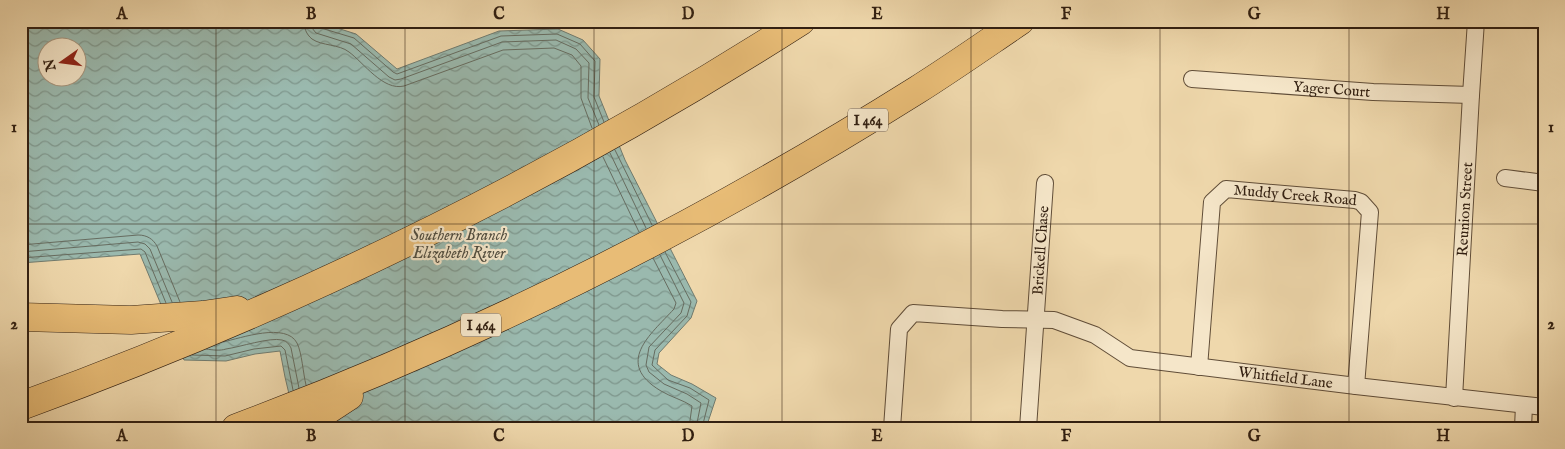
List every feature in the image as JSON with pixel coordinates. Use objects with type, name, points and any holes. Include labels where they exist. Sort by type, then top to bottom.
[{"type":"highway","points":[[21,406],[107,375],[207,334],[322,284],[442,226],[586,151],[801,21]]},
{"type":"highway","name":"I 464","points":[[240,426],[398,363],[523,307],[636,250],[755,186],[864,122],[918,89],[1020,21]]},
{"type":"highway","points":[[21,317],[131,320],[203,316],[273,304]]},
{"type":"highway","points":[[300,428],[398,363]]},
{"type":"street","name":"Reunion Street","points":[[1454,398],[1476,21]]},
{"type":"street","name":"Yager Court","points":[[1192,79],[1373,92],[1471,95]]},
{"type":"street","points":[[1505,178],[1544,183]]},
{"type":"street","name":"Brickell Chase","points":[[1036,320],[1045,184]]},
{"type":"street","name":"Muddy Creek Road","points":[[1199,367],[1212,202],[1226,189],[1354,200],[1361,202],[1370,212],[1356,386]]},
{"type":"street","name":"Whitfield Lane","points":[[892,428],[899,330],[913,313],[1054,320],[1095,335],[1130,358],[1454,398],[1544,407]]},
{"type":"street","points":[[1028,428],[1036,320]]},
{"type":"street","points":[[1523,428],[1524,405]]},
{"type":"water","name":"Southern Branch Elizabeth River","points":[[21,21],[315,21],[356,34],[397,69],[499,31],[558,29],[583,40],[600,59],[599,96],[625,160],[697,301],[691,318],[659,353],[657,364],[671,375],[692,384],[716,398],[706,428],[297,428],[280,351],[255,354],[226,361],[184,360],[140,254],[21,263]]}]
